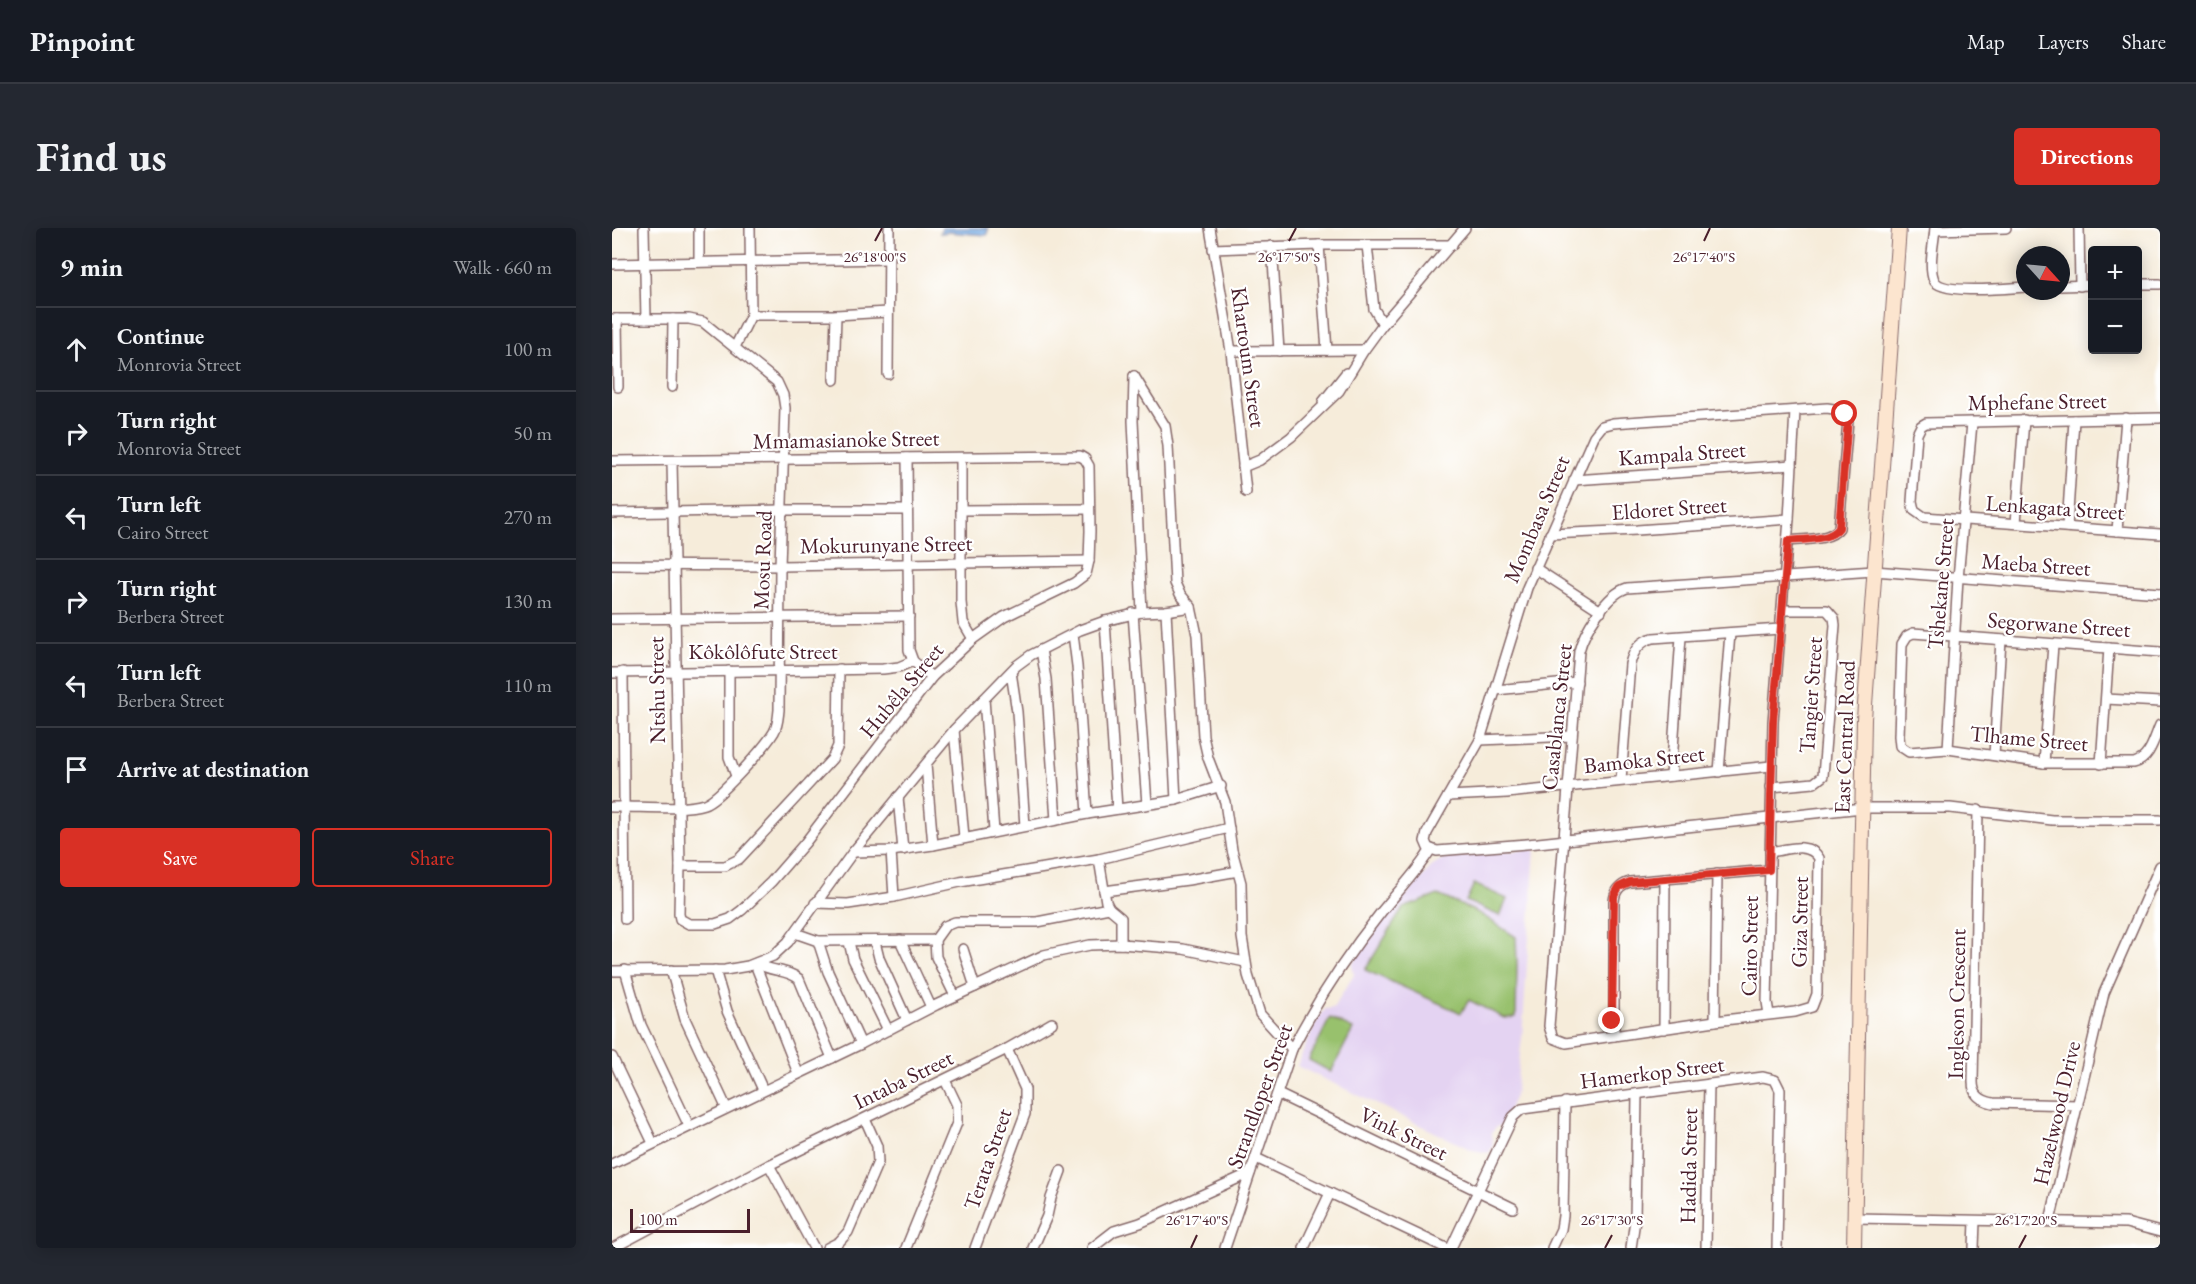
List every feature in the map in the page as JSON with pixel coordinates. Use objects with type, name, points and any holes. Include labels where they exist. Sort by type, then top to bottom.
[{"type":"street","points":[[644,228],[646,319]]},
{"type":"street","points":[[699,228],[699,262]]},
{"type":"street","points":[[735,347],[751,315],[750,228]]},
{"type":"street","points":[[888,374],[889,228]]},
{"type":"street","name":"Khartoum Street","points":[[1210,228],[1231,351],[1246,492]]},
{"type":"street","points":[[1243,467],[1260,460],[1291,437],[1319,409],[1334,385],[1355,364],[1383,324],[1465,228]]},
{"type":"street","name":"East Central Road","points":[[1854,1248],[1865,707],[1899,228]]},
{"type":"street","points":[[2006,228],[1935,229],[1933,273],[1938,285],[1958,289],[2016,287]]},
{"type":"street","points":[[2079,228],[2080,286]]},
{"type":"street","points":[[1213,249],[1319,245],[1452,245]]},
{"type":"street","points":[[1319,245],[1327,350]]},
{"type":"street","points":[[1367,245],[1374,309],[1383,324]]},
{"type":"street","points":[[1272,246],[1279,351]]},
{"type":"street","points":[[612,264],[888,259]]},
{"type":"street","points":[[2142,285],[2160,284]]},
{"type":"street","points":[[2070,286],[2088,285]]},
{"type":"street","points":[[751,315],[836,315],[888,312]]},
{"type":"street","points":[[834,380],[836,315]]},
{"type":"street","points":[[615,319],[618,387]]},
{"type":"street","name":"Mosu Road","points":[[612,807],[678,807],[707,803],[736,776],[776,730],[779,710],[780,566],[785,408],[777,382],[703,322],[696,319],[615,319]]},
{"type":"street","points":[[672,387],[673,319]]},
{"type":"street","points":[[1231,351],[1364,350]]},
{"type":"street","points":[[1147,804],[1138,613],[1134,376],[1165,426],[1175,583],[1180,594],[1191,607],[1197,635],[1203,736],[1208,758],[1221,786],[1241,883],[1245,962],[1252,995],[1260,1014],[1292,1049]]},
{"type":"street","name":"Mombasa Street","points":[[1432,850],[1426,844],[1426,837],[1480,740],[1535,568],[1594,436],[1605,424],[1836,408],[1848,420],[1839,528],[1836,533],[1828,536],[1788,541]]},
{"type":"street","name":"Cairo Street","points":[[1769,1014],[1767,1002],[1771,766],[1795,411]]},
{"type":"street","points":[[2117,531],[2126,418]]},
{"type":"street","name":"Mphefane Street","points":[[1914,510],[1912,501],[1918,429],[1923,424],[2160,418]]},
{"type":"street","points":[[2016,523],[2024,420]]},
{"type":"street","points":[[2067,527],[2074,420]]},
{"type":"street","name":"Tshekane Street","points":[[1948,749],[1958,578],[1972,423]]},
{"type":"street","name":"Mmamasianoke Street","points":[[612,461],[1080,456],[1089,466],[1089,509]]},
{"type":"street","points":[[907,458],[909,650],[913,661],[932,677]]},
{"type":"street","points":[[961,458],[962,617],[973,639]]},
{"type":"street","name":"Ntshu Street","points":[[672,461],[680,919]]},
{"type":"street","name":"Kampala Street","points":[[1574,480],[1792,465]]},
{"type":"street","points":[[961,510],[1089,509],[1089,561]]},
{"type":"street","points":[[612,513],[907,510]]},
{"type":"street","name":"Lenkagata Street","points":[[1914,510],[1924,517],[2160,534]]},
{"type":"street","name":"Eldoret Street","points":[[1550,534],[1789,519]]},
{"type":"street","name":"Mokurunyane Street","points":[[612,566],[1089,561]]},
{"type":"street","name":"Hubêla Street","points":[[680,919],[696,925],[723,923],[754,899],[806,843],[932,677],[973,639],[1011,614],[1082,578],[1086,574],[1089,561]]},
{"type":"street","points":[[1535,568],[1601,611]]},
{"type":"street","name":"Casablanca Street","points":[[1614,1036],[1566,1043],[1557,1041],[1551,1035],[1549,1026],[1579,651],[1582,638],[1614,594],[1627,588],[1874,571]]},
{"type":"street","name":"Maeba Street","points":[[1874,571],[2160,593]]},
{"type":"street","points":[[612,971],[715,970],[756,963],[773,956],[795,933],[814,903],[853,852],[954,730],[1023,661],[1072,634],[1104,621],[1138,613],[1191,607]]},
{"type":"street","name":"Tangier Street","points":[[1771,787],[1814,783],[1822,776],[1835,625],[1834,618],[1827,610],[1782,610]]},
{"type":"street","points":[[1166,611],[1176,800]]},
{"type":"street","points":[[612,619],[909,616]]},
{"type":"street","points":[[1104,621],[1116,809]]},
{"type":"street","points":[[1621,780],[1632,658],[1645,640],[1780,629]]},
{"type":"street","points":[[1719,772],[1730,633]]},
{"type":"street","name":"Segorwane Street","points":[[1905,751],[1900,746],[1899,736],[1904,639],[1913,633],[2160,652]]},
{"type":"street","points":[[1072,634],[1077,666],[1087,814]]},
{"type":"street","points":[[1671,776],[1681,637]]},
{"type":"street","points":[[1994,754],[2001,640]]},
{"type":"street","points":[[2044,763],[2053,645]]},
{"type":"street","points":[[2101,764],[2109,648]]},
{"type":"street","points":[[1041,650],[1046,679],[1056,820]]},
{"type":"street","name":"Kôkôlôfute Street","points":[[612,673],[891,669],[913,661]]},
{"type":"street","points":[[680,866],[725,866],[739,859],[828,765],[838,746],[839,669]]},
{"type":"street","points":[[729,671],[729,757],[736,776]]},
{"type":"street","points":[[623,672],[625,919]]},
{"type":"street","points":[[1011,672],[1016,705],[1025,826]]},
{"type":"street","points":[[1496,690],[1577,682]]},
{"type":"street","points":[[984,699],[994,831]]},
{"type":"street","points":[[2106,699],[2160,702]]},
{"type":"street","name":"Tlhame Street","points":[[1905,751],[1948,749],[2044,763],[2134,763],[2141,761],[2147,754],[2160,725]]},
{"type":"street","points":[[954,730],[964,837]]},
{"type":"street","points":[[1480,740],[1572,736]]},
{"type":"street","points":[[926,765],[933,844]]},
{"type":"street","name":"Bamoka Street","points":[[1448,796],[1507,793],[1771,766]]},
{"type":"street","points":[[853,852],[891,851],[933,844],[1087,814],[1176,800],[1221,786]]},
{"type":"street","points":[[898,797],[903,849]]},
{"type":"street","points":[[1432,850],[1564,839],[1862,808],[1929,807],[1978,810],[2052,820],[2160,820]]},
{"type":"street","name":"Ingleson Crescent","points":[[1978,810],[1973,1074],[1975,1092],[1981,1100],[1993,1103],[2078,1106]]},
{"type":"street","points":[[814,903],[848,904],[894,897],[960,882],[1099,859],[1229,828]]},
{"type":"street","name":"Giza Street","points":[[1769,1014],[1808,1010],[1814,1004],[1817,994],[1819,858],[1813,850],[1807,848],[1770,852]]},
{"type":"street","name":"Strandloper Street","points":[[1225,1248],[1292,1049],[1343,963],[1382,910],[1419,869],[1432,850]]},
{"type":"street","points":[[891,851],[894,897]]},
{"type":"street","points":[[1099,859],[1109,908],[1120,918],[1121,944]]},
{"type":"street","name":"Hazelwood Drive","points":[[1855,1218],[2050,1221],[2104,993],[2160,866]]},
{"type":"street","points":[[1769,870],[1626,883],[1619,887],[1615,892],[1612,1021],[1614,1036],[1769,1014]]},
{"type":"street","points":[[1104,891],[1238,871]]},
{"type":"street","points":[[1714,1021],[1716,874]]},
{"type":"street","points":[[1664,1029],[1665,879]]},
{"type":"street","points":[[955,996],[936,957],[935,940],[945,926],[955,922],[1037,922],[1109,908]]},
{"type":"street","points":[[795,933],[818,941],[935,940]]},
{"type":"street","points":[[900,940],[931,1007]]},
{"type":"street","points":[[818,941],[828,972],[861,1044]]},
{"type":"street","points":[[849,942],[853,959],[888,1030]]},
{"type":"street","points":[[875,942],[883,967],[907,1020]]},
{"type":"street","points":[[613,1161],[861,1044],[931,1007],[1051,953],[1090,945],[1121,944],[1183,949],[1245,962]]},
{"type":"street","points":[[963,949],[975,987]]},
{"type":"street","points":[[756,963],[767,969],[794,975],[799,979],[832,1058]]},
{"type":"street","points":[[756,963],[798,1073]]},
{"type":"street","points":[[625,970],[641,1025],[689,1125]]},
{"type":"street","points":[[671,970],[679,1004],[692,1038],[726,1107]]},
{"type":"street","points":[[715,970],[727,1011],[763,1090]]},
{"type":"street","name":"Intaba Street","points":[[613,1248],[769,1165],[945,1080],[1052,1023]]},
{"type":"street","name":"Terata Street","points":[[975,1248],[1025,1114],[1025,1089],[1007,1048]]},
{"type":"street","points":[[612,1057],[653,1143]]},
{"type":"street","name":"Hamerkop Street","points":[[1451,1248],[1518,1111],[1528,1107],[1564,1102],[1763,1077],[1773,1078],[1779,1085],[1777,1248]]},
{"type":"street","points":[[906,1248],[957,1123],[957,1105],[945,1080]]},
{"type":"street","name":"Hadida Street","points":[[1706,1248],[1709,1084]]},
{"type":"street","name":"Vink Street","points":[[1278,1094],[1513,1208]]},
{"type":"street","points":[[1631,1248],[1635,1220],[1637,1094]]},
{"type":"street","points":[[1552,1248],[1561,1229],[1563,1216],[1564,1102]]},
{"type":"street","points":[[827,1248],[848,1232],[878,1162],[877,1146],[865,1119]]},
{"type":"street","points":[[1256,1158],[1446,1248]]},
{"type":"street","points":[[769,1165],[814,1248]]},
{"type":"street","points":[[1033,1248],[1047,1216],[1061,1171]]},
{"type":"street","points":[[1092,1248],[1114,1231],[1140,1223],[1250,1173]]},
{"type":"street","points":[[1304,1248],[1330,1193]]},
{"type":"street","points":[[1974,1248],[1975,1221]]},
{"type":"street","points":[[2050,1221],[2126,1223],[2160,1232]]},
{"type":"shaded area","points":[[1535,849],[1522,1038],[1515,1096],[1502,1125],[1496,1127],[1491,1134],[1493,1145],[1489,1153],[1472,1150],[1297,1066],[1315,1024],[1325,1009],[1333,1008],[1354,975],[1352,964],[1378,927],[1433,865],[1444,858]]},
{"type":"green space","points":[[1474,884],[1507,899],[1500,916],[1466,901]]},
{"type":"green space","points":[[1438,895],[1479,913],[1516,937],[1516,1017],[1504,1018],[1469,1000],[1461,1013],[1365,970],[1403,908]]},
{"type":"green space","points":[[1330,1018],[1353,1029],[1331,1072],[1309,1060]]},
{"type":"water","points":[[942,228],[988,228],[987,235],[940,233]]},
{"type":"route","points":[[1612,1021],[1614,896],[1619,887],[1630,882],[1769,870],[1773,722],[1788,541],[1828,536],[1838,531],[1848,420],[1845,414]]}]
